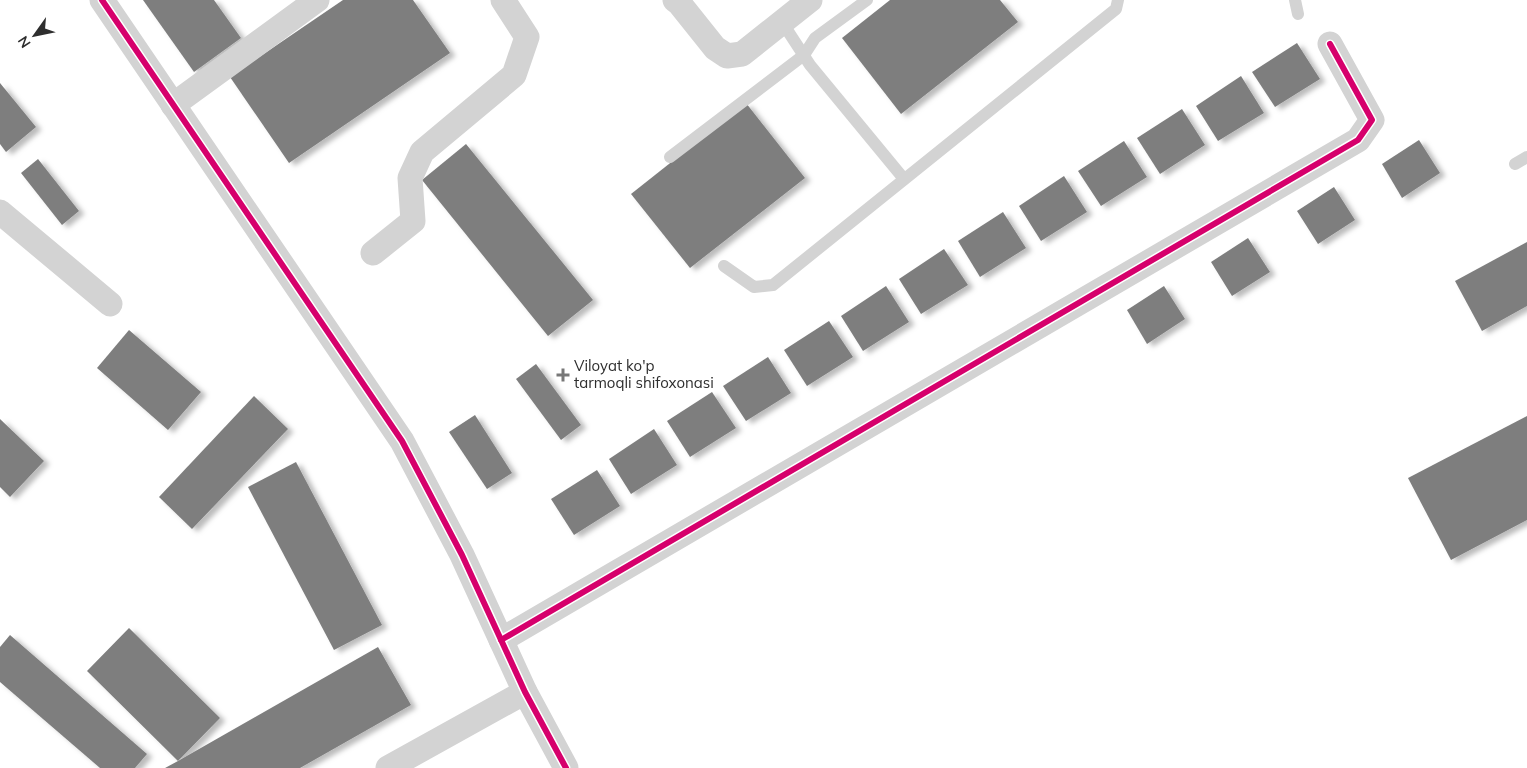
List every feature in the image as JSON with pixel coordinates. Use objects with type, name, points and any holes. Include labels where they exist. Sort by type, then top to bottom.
[{"type":"street","points":[[102,0],[402,441],[462,555],[525,692],[566,768]]},
{"type":"street","points":[[172,105],[317,0]]},
{"type":"street","points":[[373,252],[413,221],[410,178],[422,152],[514,74],[527,37],[502,0]]},
{"type":"street","points":[[675,0],[715,48],[727,56],[742,54],[810,0]]},
{"type":"street","points":[[500,640],[1358,140],[1372,120],[1330,44]]},
{"type":"street","points":[[0,212],[110,304]]},
{"type":"street","points":[[388,768],[525,692]]},
{"type":"lane","points":[[670,157],[804,55],[814,38],[867,0]]},
{"type":"lane","points":[[724,266],[754,287],[773,285],[1116,9],[1118,0]]},
{"type":"lane","points":[[1295,0],[1298,14]]},
{"type":"lane","points":[[782,22],[810,65],[904,179]]},
{"type":"lane","points":[[1516,164],[1527,157]]},
{"type":"building","points":[[143,0],[214,0],[241,38],[194,72]]},
{"type":"building","points":[[343,0],[413,0],[450,53],[289,163],[230,77]]},
{"type":"building","points":[[890,0],[1000,0],[1018,22],[901,114],[842,38]]},
{"type":"building","points":[[1297,43],[1320,79],[1275,107],[1252,72]]},
{"type":"building","points":[[1241,76],[1264,113],[1218,141],[1196,106]]},
{"type":"building","points":[[0,83],[36,127],[6,152],[0,144]]},
{"type":"building","points":[[746,103],[805,178],[690,268],[631,194]]},
{"type":"building","points":[[1182,109],[1205,145],[1160,174],[1137,138]]},
{"type":"building","points":[[1419,140],[1440,173],[1402,198],[1382,164]]},
{"type":"building","points":[[1124,141],[1147,177],[1101,206],[1078,171]]},
{"type":"building","points":[[466,144],[593,300],[548,336],[422,180]]},
{"type":"building","points":[[38,159],[79,211],[62,225],[21,173]]},
{"type":"building","points":[[1064,176],[1087,212],[1041,241],[1019,206]]},
{"type":"building","points":[[1334,187],[1355,220],[1318,244],[1297,211]]},
{"type":"building","points":[[1003,212],[1026,248],[980,277],[958,241]]},
{"type":"building","points":[[1248,238],[1270,272],[1232,296],[1211,262]]},
{"type":"building","points":[[1527,242],[1527,306],[1482,331],[1455,281]]},
{"type":"building","points":[[944,249],[968,285],[921,314],[899,279]]},
{"type":"building","points":[[886,286],[909,322],[863,351],[841,316]]},
{"type":"building","points":[[1164,286],[1185,319],[1147,344],[1127,310]]},
{"type":"building","points":[[829,321],[853,357],[807,386],[784,350]]},
{"type":"building","points":[[129,330],[201,392],[168,430],[97,368]]},
{"type":"building","points":[[768,357],[791,393],[746,421],[723,386]]},
{"type":"building","points":[[536,364],[581,425],[561,440],[516,379]]},
{"type":"building","points":[[712,392],[736,428],[690,457],[667,421]]},
{"type":"building","points":[[254,396],[288,429],[192,529],[159,497]]},
{"type":"building","points":[[475,415],[512,473],[487,489],[449,432]]},
{"type":"building","points":[[1527,416],[1527,520],[1451,560],[1408,478]]},
{"type":"building","points":[[0,419],[44,461],[10,497],[0,487]]},
{"type":"building","points":[[654,429],[677,465],[631,494],[609,459]]},
{"type":"building","points":[[296,462],[382,625],[334,650],[248,487]]},
{"type":"building","points":[[597,470],[620,506],[574,535],[551,499]]},
{"type":"building","points":[[129,628],[220,718],[178,761],[87,671]]},
{"type":"building","points":[[10,635],[147,754],[135,768],[100,768],[0,682],[0,647]]},
{"type":"building","points":[[378,647],[411,705],[300,768],[165,768]]},
{"type":"cycle path","points":[[102,0],[402,441],[462,555],[525,692],[566,768]]},
{"type":"cycle path","points":[[501,640],[1358,140],[1372,120],[1330,44]]},
{"type":"place","name":"Viloyat ko'p tarmoqli shifoxonasi","points":[[563,375]]}]
